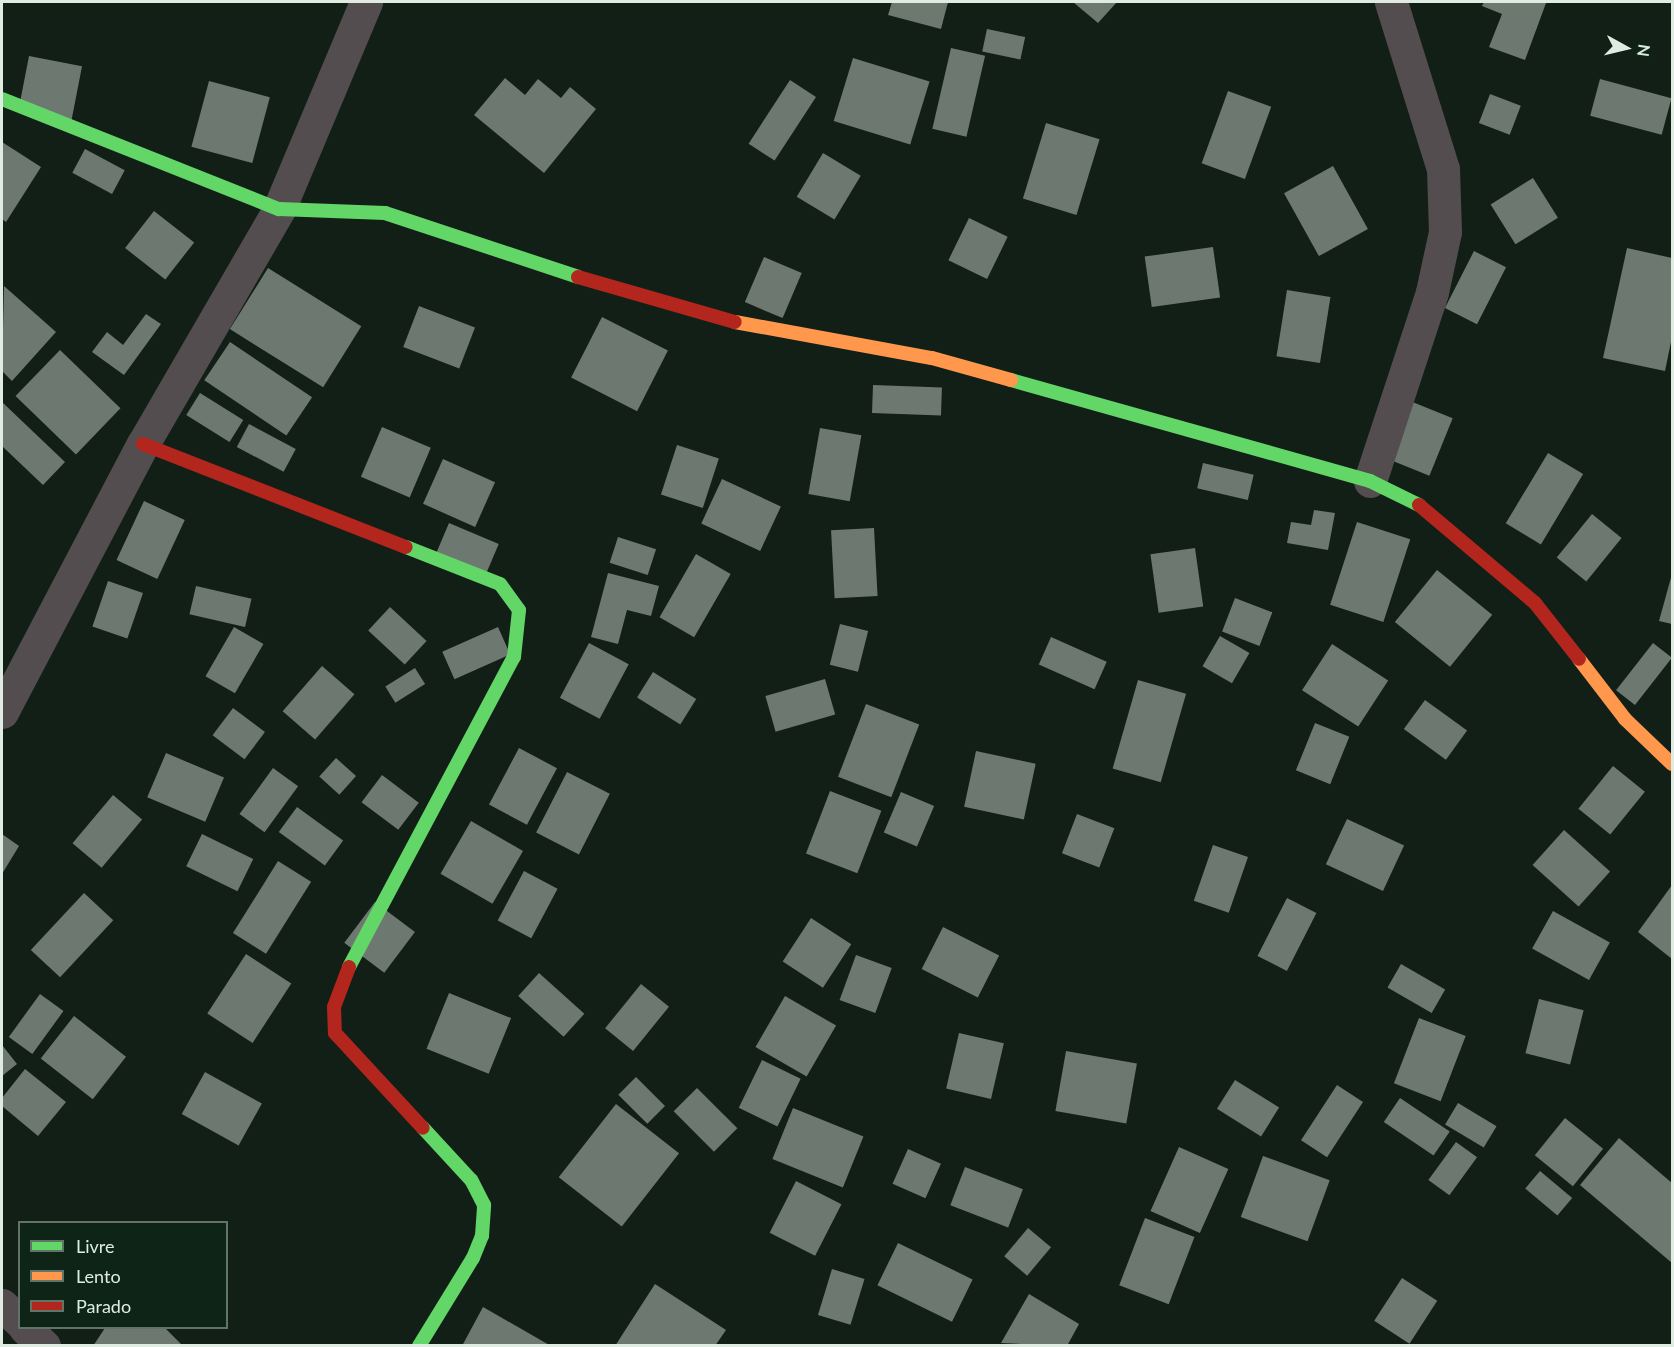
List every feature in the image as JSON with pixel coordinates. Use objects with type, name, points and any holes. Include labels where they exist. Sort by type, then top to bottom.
[{"type":"street","points":[[2,712],[142,444],[279,209],[366,2]]},
{"type":"street","points":[[1370,481],[1432,292],[1445,232],[1443,169],[1391,2]]},
{"type":"street","points":[[2,99],[279,209],[386,213],[650,301],[807,339],[932,358],[1370,481],[1413,500],[1535,603],[1625,719],[1672,764]]},
{"type":"street","points":[[142,444],[500,584],[519,610],[514,657],[341,981],[334,1007],[335,1033],[471,1180],[484,1205],[482,1236],[473,1258],[418,1346]]},
{"type":"street","points":[[2,1305],[18,1320]]},
{"type":"street","points":[[26,1329],[44,1346]]},
{"type":"building","points":[[892,2],[948,2],[941,29],[888,15]]},
{"type":"building","points":[[1073,2],[1117,2],[1098,23]]},
{"type":"building","points":[[1484,2],[1546,3],[1525,60],[1489,47],[1502,14],[1482,6]]},
{"type":"building","points":[[987,29],[1025,37],[1020,60],[982,51]]},
{"type":"building","points":[[951,48],[985,56],[966,137],[932,129]]},
{"type":"building","points":[[29,56],[82,66],[72,119],[19,109]]},
{"type":"building","points":[[853,58],[930,81],[910,145],[834,121]]},
{"type":"building","points":[[505,78],[525,95],[538,79],[561,98],[570,87],[596,109],[544,173],[474,115]]},
{"type":"building","points":[[1600,79],[1671,98],[1662,135],[1590,116]]},
{"type":"building","points":[[790,80],[816,97],[775,161],[749,144]]},
{"type":"building","points":[[209,81],[270,97],[252,163],[191,147]]},
{"type":"building","points":[[1228,91],[1271,107],[1245,179],[1202,163]]},
{"type":"building","points":[[1490,94],[1521,106],[1510,135],[1479,123]]},
{"type":"building","points":[[1046,123],[1100,139],[1076,215],[1023,199]]},
{"type":"building","points":[[2,142],[41,167],[6,222],[2,219]]},
{"type":"building","points":[[85,149],[125,170],[112,194],[72,173]]},
{"type":"building","points":[[823,153],[861,176],[834,219],[797,197]]},
{"type":"building","points":[[1333,166],[1368,229],[1319,256],[1284,193]]},
{"type":"building","points":[[1533,178],[1558,218],[1516,244],[1491,204]]},
{"type":"building","points":[[154,211],[194,242],[165,279],[125,248]]},
{"type":"building","points":[[969,218],[1008,237],[987,279],[948,260]]},
{"type":"building","points":[[1213,247],[1220,298],[1152,307],[1145,257]]},
{"type":"building","points":[[1627,248],[1672,258],[1672,337],[1665,371],[1603,358]]},
{"type":"building","points":[[1474,251],[1506,267],[1477,324],[1445,308]]},
{"type":"building","points":[[764,257],[802,273],[783,318],[745,302]]},
{"type":"building","points":[[268,268],[361,326],[323,387],[230,329]]},
{"type":"building","points":[[4,286],[56,332],[12,381],[2,371]]},
{"type":"building","points":[[1287,290],[1330,297],[1320,363],[1277,356]]},
{"type":"building","points":[[419,306],[475,328],[459,369],[403,347]]},
{"type":"building","points":[[146,314],[161,324],[124,375],[92,352],[107,332],[123,345]]},
{"type":"building","points":[[602,317],[668,351],[637,411],[571,378]]},
{"type":"building","points":[[230,342],[312,397],[286,435],[204,380]]},
{"type":"building","points":[[60,350],[120,408],[76,454],[16,396]]},
{"type":"building","points":[[873,385],[942,387],[941,415],[872,413]]},
{"type":"building","points":[[200,393],[243,420],[229,442],[186,415]]},
{"type":"building","points":[[1410,401],[1453,418],[1429,476],[1387,458]]},
{"type":"building","points":[[2,402],[65,462],[43,485],[2,446]]},
{"type":"building","points":[[249,424],[296,449],[284,472],[237,447]]},
{"type":"building","points":[[382,427],[431,448],[410,497],[361,477]]},
{"type":"building","points":[[820,428],[861,435],[850,501],[808,494]]},
{"type":"building","points":[[677,445],[719,459],[703,508],[661,494]]},
{"type":"building","points":[[1548,453],[1583,474],[1541,544],[1506,523]]},
{"type":"building","points":[[443,459],[495,482],[475,527],[423,504]]},
{"type":"building","points":[[1203,463],[1254,475],[1248,500],[1197,488]]},
{"type":"building","points":[[722,479],[781,506],[760,551],[701,523]]},
{"type":"building","points":[[144,501],[185,520],[157,579],[117,560]]},
{"type":"building","points":[[1314,510],[1335,513],[1328,550],[1287,543],[1291,522],[1311,525]]},
{"type":"building","points":[[1592,514],[1622,538],[1586,581],[1557,558]]},
{"type":"building","points":[[1357,522],[1410,539],[1383,622],[1330,605]]},
{"type":"building","points":[[449,523],[499,544],[486,574],[436,552]]},
{"type":"building","points":[[874,528],[878,596],[835,598],[831,530]]},
{"type":"building","points":[[618,537],[656,549],[648,575],[610,563]]},
{"type":"building","points":[[1195,548],[1203,606],[1159,613],[1150,554]]},
{"type":"building","points":[[696,554],[731,574],[694,637],[660,617]]},
{"type":"building","points":[[1437,570],[1492,615],[1450,667],[1395,622]]},
{"type":"building","points":[[608,573],[659,586],[651,616],[627,610],[618,644],[591,637]]},
{"type":"building","points":[[1672,574],[1672,624],[1659,621]]},
{"type":"building","points":[[108,581],[143,593],[127,638],[92,626]]},
{"type":"building","points":[[196,586],[252,599],[245,627],[189,614]]},
{"type":"building","points":[[1235,598],[1272,612],[1259,646],[1222,632]]},
{"type":"building","points":[[390,607],[427,641],[405,665],[368,630]]},
{"type":"building","points":[[840,624],[868,631],[858,672],[830,665]]},
{"type":"building","points":[[234,627],[263,644],[235,693],[206,676]]},
{"type":"building","points":[[498,627],[510,654],[454,679],[442,652]]},
{"type":"building","points":[[1220,636],[1249,653],[1232,683],[1202,666]]},
{"type":"building","points":[[1051,637],[1107,662],[1095,689],[1039,664]]},
{"type":"building","points":[[589,643],[629,664],[600,719],[560,698]]},
{"type":"building","points":[[1653,643],[1672,658],[1635,705],[1616,690]]},
{"type":"building","points":[[1332,644],[1388,680],[1358,727],[1302,690]]},
{"type":"building","points":[[322,666],[354,694],[315,739],[283,711]]},
{"type":"building","points":[[415,668],[425,684],[395,703],[385,687]]},
{"type":"building","points":[[653,672],[696,699],[680,724],[637,697]]},
{"type":"building","points":[[825,679],[835,715],[776,732],[765,696]]},
{"type":"building","points":[[1138,680],[1186,694],[1161,782],[1113,768]]},
{"type":"building","points":[[1425,700],[1467,731],[1446,760],[1404,729]]},
{"type":"building","points":[[866,704],[919,724],[891,797],[838,777]]},
{"type":"building","points":[[233,708],[265,732],[244,759],[213,735]]},
{"type":"building","points":[[1315,723],[1349,737],[1330,784],[1296,770]]},
{"type":"building","points":[[519,748],[557,768],[527,825],[489,805]]},
{"type":"building","points":[[976,751],[1036,764],[1024,819],[964,807]]},
{"type":"building","points":[[166,753],[224,778],[205,822],[147,797]]},
{"type":"building","points":[[336,758],[356,776],[339,795],[319,777]]},
{"type":"building","points":[[1613,766],[1645,792],[1610,835],[1578,809]]},
{"type":"building","points":[[273,768],[298,786],[265,832],[239,814]]},
{"type":"building","points":[[567,772],[610,794],[579,854],[536,833]]},
{"type":"building","points":[[382,775],[419,803],[398,830],[362,802]]},
{"type":"building","points":[[830,791],[881,811],[857,873],[806,854]]},
{"type":"building","points":[[901,792],[934,806],[917,847],[884,833]]},
{"type":"building","points":[[113,795],[142,819],[102,868],[73,843]]},
{"type":"building","points":[[297,807],[343,841],[325,866],[279,832]]},
{"type":"building","points":[[1077,814],[1114,828],[1099,868],[1062,853]]},
{"type":"building","points":[[1347,819],[1404,846],[1383,891],[1326,864]]},
{"type":"building","points":[[471,821],[523,851],[492,904],[440,874]]},
{"type":"building","points":[[1564,830],[1610,871],[1579,906],[1533,865]]},
{"type":"building","points":[[2,834],[19,846],[2,874]]},
{"type":"building","points":[[202,834],[253,859],[237,891],[186,866]]},
{"type":"building","points":[[1213,845],[1248,857],[1229,913],[1194,901]]},
{"type":"building","points":[[278,861],[311,882],[266,954],[233,933]]},
{"type":"building","points":[[524,871],[558,889],[531,938],[498,920]]},
{"type":"building","points":[[1672,885],[1672,959],[1638,932]]},
{"type":"building","points":[[84,893],[113,920],[60,977],[31,950]]},
{"type":"building","points":[[1287,898],[1316,913],[1287,971],[1257,956]]},
{"type":"building","points":[[375,902],[415,932],[384,973],[344,943]]},
{"type":"building","points":[[1553,911],[1610,943],[1589,980],[1532,949]]},
{"type":"building","points":[[811,918],[851,944],[823,988],[783,962]]},
{"type":"building","points":[[943,927],[999,956],[978,997],[922,969]]},
{"type":"building","points":[[246,954],[291,983],[253,1043],[207,1014]]},
{"type":"building","points":[[856,955],[892,968],[875,1013],[840,1000]]},
{"type":"building","points":[[1401,964],[1445,990],[1432,1013],[1388,987]]},
{"type":"building","points":[[539,973],[584,1014],[564,1037],[518,996]]},
{"type":"building","points":[[641,984],[669,1007],[633,1051],[605,1028]]},
{"type":"building","points":[[449,993],[511,1018],[489,1074],[427,1049]]},
{"type":"building","points":[[40,994],[63,1011],[32,1054],[9,1037]]},
{"type":"building","points":[[785,996],[836,1026],[807,1077],[756,1047]]},
{"type":"building","points":[[1539,999],[1584,1010],[1570,1064],[1525,1053]]},
{"type":"building","points":[[74,1016],[126,1057],[93,1099],[41,1059]]},
{"type":"building","points":[[1419,1018],[1466,1036],[1441,1101],[1394,1083]]},
{"type":"building","points":[[959,1033],[1004,1043],[991,1099],[946,1089]]},
{"type":"building","points":[[2,1045],[17,1064],[2,1076]]},
{"type":"building","points":[[1066,1051],[1137,1064],[1126,1124],[1055,1111]]},
{"type":"building","points":[[762,1060],[801,1079],[777,1126],[739,1108]]},
{"type":"building","points":[[25,1069],[66,1102],[38,1136],[2,1106],[2,1098]]},
{"type":"building","points":[[205,1072],[262,1104],[239,1145],[182,1114]]},
{"type":"building","points":[[636,1077],[665,1106],[647,1124],[618,1095]]},
{"type":"building","points":[[1235,1080],[1279,1108],[1261,1136],[1217,1109]]},
{"type":"building","points":[[1337,1085],[1363,1102],[1327,1157],[1301,1140]]},
{"type":"building","points":[[697,1088],[737,1128],[714,1152],[674,1111]]},
{"type":"building","points":[[1400,1098],[1450,1132],[1434,1156],[1384,1122]]},
{"type":"building","points":[[1458,1103],[1497,1126],[1484,1148],[1445,1124]]},
{"type":"building","points":[[616,1104],[679,1153],[622,1227],[559,1177]]},
{"type":"building","points":[[793,1108],[863,1136],[843,1187],[772,1159]]},
{"type":"building","points":[[1565,1118],[1603,1149],[1573,1186],[1535,1155]]},
{"type":"building","points":[[1619,1138],[1672,1183],[1672,1263],[1580,1185]]},
{"type":"building","points":[[1456,1142],[1477,1157],[1449,1195],[1428,1180]]},
{"type":"building","points":[[1179,1147],[1228,1169],[1200,1233],[1151,1211]]},
{"type":"building","points":[[908,1149],[941,1164],[925,1198],[893,1184]]},
{"type":"building","points":[[1263,1156],[1330,1180],[1307,1241],[1241,1217]]},
{"type":"building","points":[[965,1167],[1023,1189],[1008,1227],[950,1205]]},
{"type":"building","points":[[1540,1171],[1572,1198],[1557,1216],[1525,1189]]},
{"type":"building","points":[[796,1181],[841,1204],[815,1256],[770,1233]]},
{"type":"building","points":[[1145,1218],[1194,1237],[1169,1304],[1119,1285]]},
{"type":"building","points":[[1028,1228],[1051,1247],[1027,1276],[1004,1256]]},
{"type":"building","points":[[898,1243],[973,1279],[952,1322],[877,1285]]},
{"type":"building","points":[[832,1269],[865,1279],[850,1325],[818,1315]]},
{"type":"building","points":[[1402,1278],[1437,1301],[1409,1344],[1374,1321]]},
{"type":"building","points":[[655,1284],[726,1330],[715,1346],[615,1346]]},
{"type":"building","points":[[1029,1294],[1079,1324],[1067,1346],[1001,1343]]},
{"type":"building","points":[[483,1307],[551,1346],[462,1346]]},
{"type":"building","points":[[104,1329],[166,1329],[183,1346],[93,1346]]},
{"type":"traffic: fast","points":[[2,99],[279,209],[385,213],[578,277]]},
{"type":"traffic: fast","points":[[1011,380],[1370,481],[1419,505]]},
{"type":"traffic: fast","points":[[349,967],[514,657],[519,610],[500,584],[406,547]]},
{"type":"traffic: fast","points":[[419,1346],[473,1258],[482,1236],[484,1205],[471,1180],[423,1128]]},
{"type":"traffic: slow","points":[[735,322],[932,358],[1011,380]]},
{"type":"traffic: slow","points":[[1579,659],[1625,719],[1672,764]]},
{"type":"traffic: jam","points":[[578,277],[735,322]]},
{"type":"traffic: jam","points":[[143,444],[406,547]]},
{"type":"traffic: jam","points":[[1419,505],[1535,603],[1579,659]]},
{"type":"traffic: jam","points":[[349,967],[334,1007],[335,1033],[423,1128]]}]
